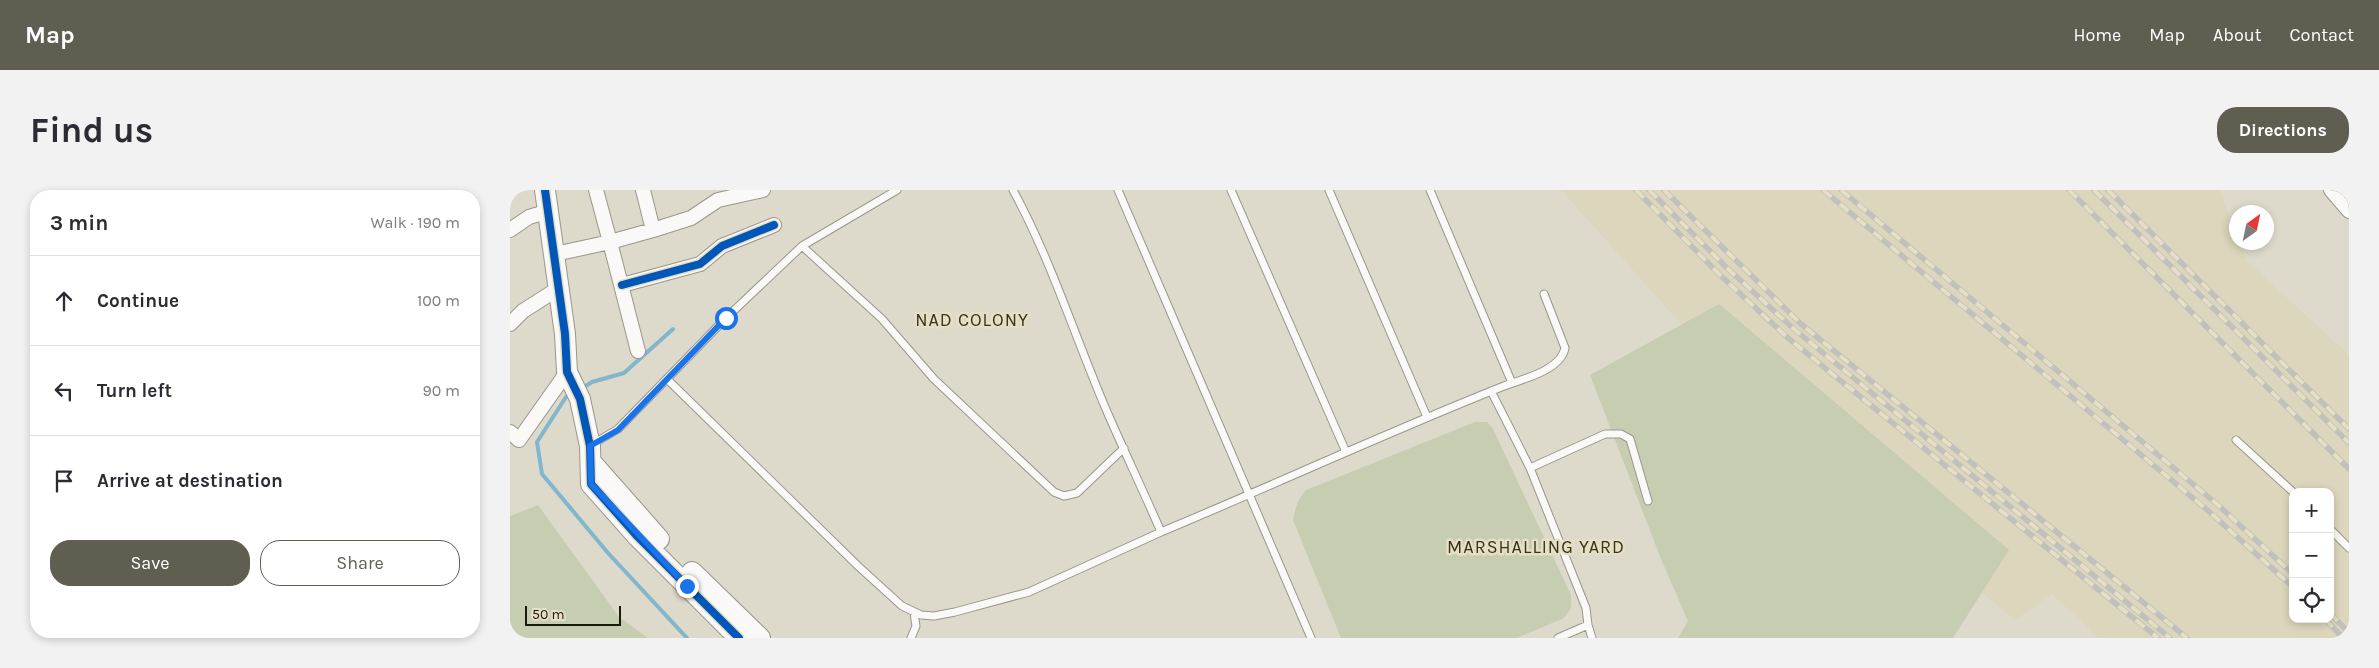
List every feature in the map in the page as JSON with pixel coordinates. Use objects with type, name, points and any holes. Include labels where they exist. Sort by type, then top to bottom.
[{"type":"street","points":[[545,190],[573,385],[590,454],[591,484],[638,537],[739,638]]},
{"type":"street","points":[[596,190],[638,351]]},
{"type":"street","points":[[643,190],[652,230]]},
{"type":"street","points":[[554,254],[610,242],[691,218],[717,195],[763,190]]},
{"type":"street","points":[[2331,190],[2349,210]]},
{"type":"street","points":[[510,230],[529,217],[549,210]]},
{"type":"street","points":[[622,285],[700,264],[722,246],[774,225]]},
{"type":"street","points":[[510,324],[523,311],[559,288]]},
{"type":"street","points":[[510,432],[519,440],[573,385]]},
{"type":"street","points":[[590,454],[657,537],[760,638]]},
{"type":"lane","points":[[590,454],[618,430],[726,318],[802,246],[898,190]]},
{"type":"lane","points":[[1014,190],[1028,216],[1067,308],[1105,406],[1161,532]]},
{"type":"lane","points":[[1118,190],[1248,496],[1311,638]]},
{"type":"lane","points":[[1231,190],[1346,452]]},
{"type":"lane","points":[[1329,190],[1427,417]]},
{"type":"lane","points":[[1430,190],[1512,383]]},
{"type":"lane","points":[[802,246],[882,319],[934,379],[1054,492],[1064,496],[1077,493],[1124,448]]},
{"type":"lane","points":[[667,379],[858,566],[902,606],[914,613],[934,616],[1029,592],[1161,532],[1548,367],[1564,356],[1565,348],[1560,331],[1544,294]]},
{"type":"lane","points":[[1491,391],[1530,468],[1580,590],[1592,638]]},
{"type":"lane","points":[[1530,468],[1605,434],[1621,434],[1630,439],[1648,500]]},
{"type":"lane","points":[[2236,440],[2289,488]]},
{"type":"lane","points":[[2334,532],[2349,548]]},
{"type":"lane","points":[[911,638],[916,626],[914,613]]},
{"type":"lane","points":[[1558,638],[1588,625]]},
{"type":"shaded area","points":[[1561,190],[2220,190],[2229,215],[2229,250],[2242,250],[2246,260],[2349,355],[2349,638],[2099,638],[2052,594],[2015,620],[1734,383]]},
{"type":"green space","points":[[1719,304],[2009,550],[1953,638],[1678,638],[1688,621],[1661,559],[1590,375]]},
{"type":"green space","points":[[1475,422],[1487,422],[1493,429],[1571,595],[1571,608],[1564,618],[1517,638],[1341,638],[1293,520],[1301,497],[1306,490]]},
{"type":"green space","points":[[538,505],[619,617],[648,638],[510,638],[510,516]]},
{"type":"waterway","points":[[581,389],[592,382],[624,373],[673,329]]},
{"type":"waterway","points":[[570,395],[566,397],[537,442],[542,474],[608,553],[687,638]]},
{"type":"railway","points":[[1636,190],[1720,275],[1788,338],[2158,638]]},
{"type":"railway","points":[[1649,190],[1726,267],[1794,329],[2170,638]]},
{"type":"railway","points":[[1664,190],[1801,324],[2187,638]]},
{"type":"railway","points":[[1823,190],[2205,508],[2289,583]]},
{"type":"railway","points":[[1841,190],[2218,505],[2289,570]]},
{"type":"railway","points":[[2069,190],[2349,469]]},
{"type":"railway","points":[[2094,190],[2349,443]]},
{"type":"railway","points":[[2108,190],[2349,429]]},
{"type":"railway","points":[[2334,617],[2349,633]]},
{"type":"railway","points":[[2329,623],[2343,638]]},
{"type":"cycle path","points":[[545,190],[565,334],[567,372],[580,399],[590,446],[591,484],[638,537],[739,638]]},
{"type":"cycle path","points":[[622,285],[700,264],[722,246],[774,225]]},
{"type":"district","name":"NAD COLONY","points":[[972,320]]},
{"type":"district","name":"MARSHALLING YARD","points":[[1536,547]]},
{"type":"route","points":[[687,586],[638,537],[591,484],[590,446],[618,430],[726,318]]}]
